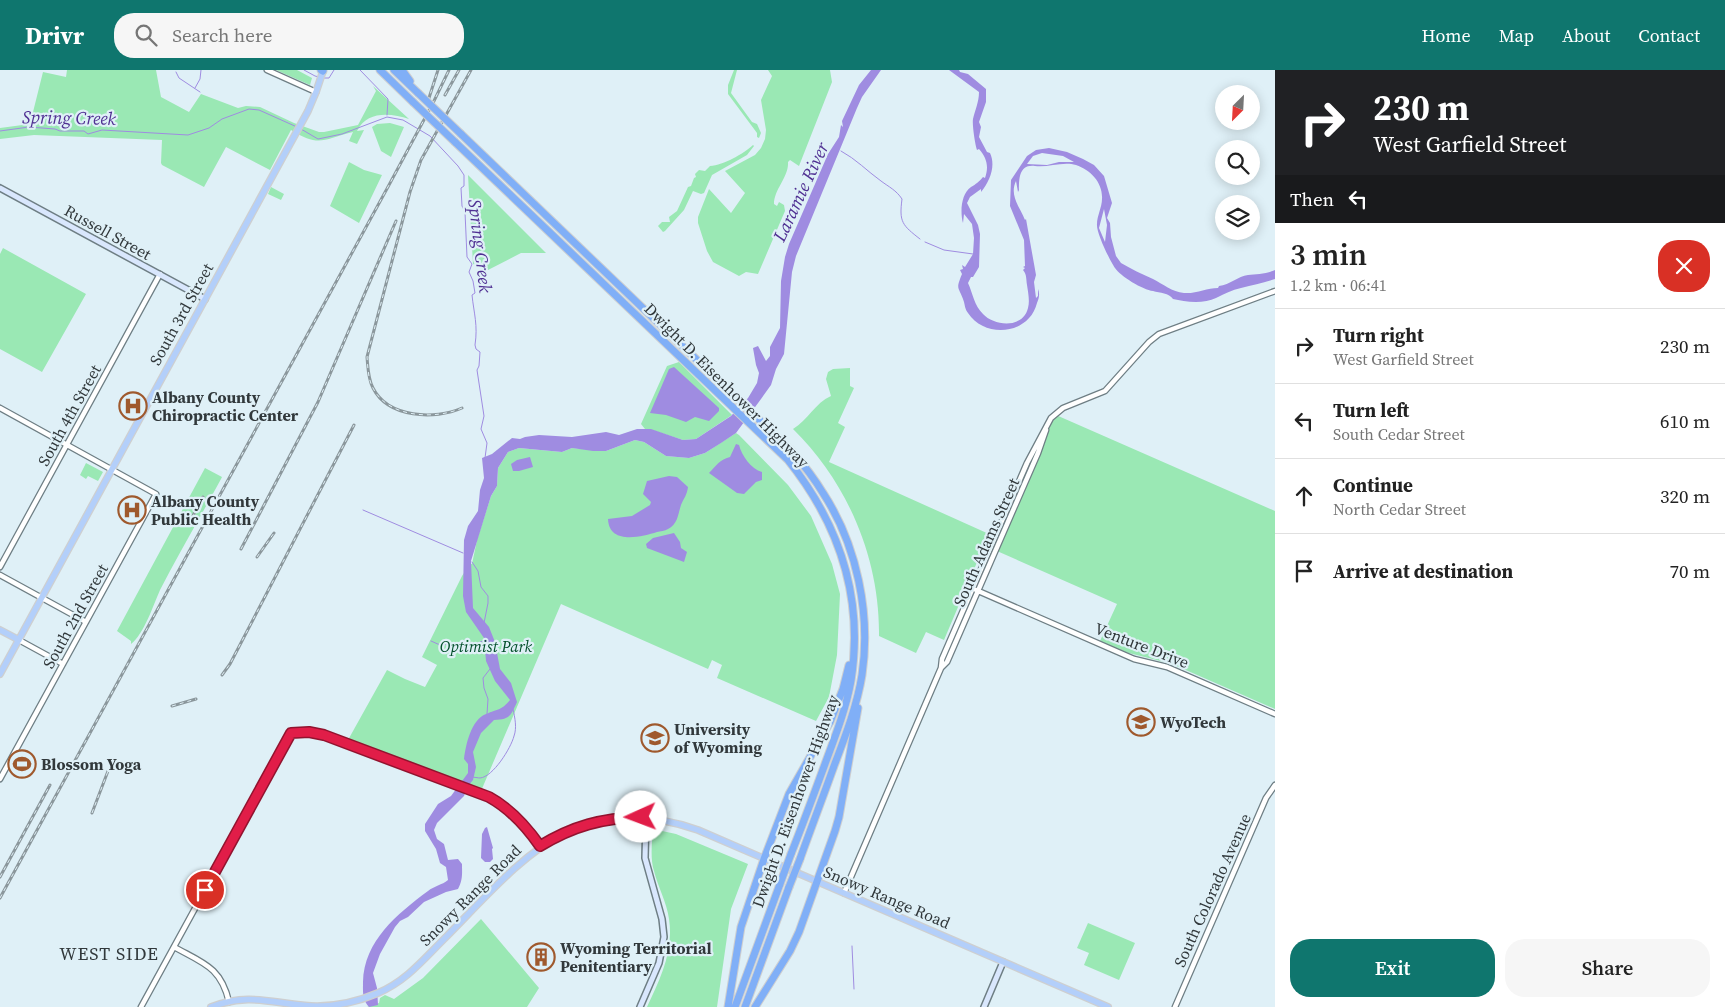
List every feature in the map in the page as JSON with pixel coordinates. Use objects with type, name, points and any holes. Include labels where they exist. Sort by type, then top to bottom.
[{"type":"highway","name":"Dwight D. Eisenhower Highway","points":[[380,70],[788,460],[804,480],[824,512],[843,560],[849,585],[854,625],[851,680],[832,746],[735,1007]]},
{"type":"highway","name":"Dwight D. Eisenhower Highway","points":[[394,70],[791,450],[809,472],[836,516],[847,541],[855,566],[864,615],[861,677],[842,744],[745,1007]]},
{"type":"highway","points":[[402,70],[418,93]]},
{"type":"highway","points":[[728,1007],[741,927],[764,858],[789,794],[830,722],[843,689],[849,664],[852,635],[851,613],[843,560]]},
{"type":"highway","points":[[756,1007],[790,951],[799,932],[839,817],[861,677]]},
{"type":"main road","name":"South 3rd Street","points":[[0,674],[302,122],[316,92],[322,73]]},
{"type":"main road","name":"Russell Street","points":[[0,188],[205,299]]},
{"type":"main road","points":[[0,630],[18,640]]},
{"type":"main road","name":"Snowy Range Road","points":[[211,1007],[230,1002],[258,999],[320,1006],[360,1000],[386,990],[417,968],[509,874],[540,846],[574,829],[600,820],[628,817],[661,820],[686,826],[1108,1007]]},
{"type":"main road","points":[[640,1007],[659,963],[664,937],[662,919],[645,858],[646,818]]},
{"type":"main road","points":[[984,1007],[1004,962]]},
{"type":"street","points":[[267,70],[316,92]]},
{"type":"street","name":"South 4th Street","points":[[0,567],[160,274]]},
{"type":"street","name":"South Adams Street","points":[[844,893],[941,668],[942,659],[972,588],[1031,455],[1047,424],[1058,411],[1105,391],[1159,334],[1275,291]]},
{"type":"street","points":[[0,408],[112,469]]},
{"type":"street","name":"South Adams Street","points":[[941,668],[947,662],[1038,453],[1047,424]]},
{"type":"street","name":"South 2nd Street","points":[[0,779],[156,494],[112,469]]},
{"type":"street","points":[[0,575],[86,622]]},
{"type":"street","name":"Venture Drive","points":[[972,588],[1134,659],[1167,667],[1275,714]]},
{"type":"street","points":[[18,640],[63,664]]},
{"type":"street","points":[[141,1007],[291,733],[309,732],[324,735],[493,799],[511,812],[523,824],[540,846]]},
{"type":"street","name":"South Colorado Avenue","points":[[1175,1007],[1266,798],[1275,785]]},
{"type":"street","points":[[174,947],[216,972],[225,986],[230,1002]]},
{"type":"green space","points":[[67,70],[156,70],[161,97],[189,112],[201,94],[238,108],[246,106],[260,107],[319,132],[358,125],[376,91],[373,86],[409,119],[387,115],[373,117],[361,124],[357,131],[364,130],[357,144],[349,141],[353,132],[328,139],[315,140],[301,136],[291,130],[270,170],[226,147],[204,187],[162,165],[162,140],[34,135],[0,139],[0,128],[30,124],[43,72],[66,77]]},
{"type":"green space","points":[[276,70],[297,70],[312,78],[310,85]]},
{"type":"green space","points":[[734,70],[737,70],[731,93],[752,122],[757,124],[761,133],[759,138],[728,94],[728,85]]},
{"type":"green space","points":[[768,70],[830,70],[832,82],[799,166],[790,160],[788,162],[786,173],[776,193],[774,204],[777,206],[779,202],[784,205],[785,211],[758,274],[746,272],[739,276],[713,262],[707,251],[698,223],[698,217],[709,189],[731,213],[745,193],[725,171],[755,155],[765,139],[766,130],[761,100],[772,76]]},
{"type":"green space","points":[[390,123],[404,127],[391,157],[381,151],[372,127],[377,124]]},
{"type":"green space","points":[[753,145],[747,155],[712,175],[704,193],[701,194],[693,191],[684,210],[663,232],[658,226],[662,222],[670,222],[669,217],[677,211],[688,187],[691,186],[696,177],[695,174],[699,170],[705,171],[710,166],[727,161]]},
{"type":"green space","points":[[349,162],[364,170],[382,175],[359,223],[330,206]]},
{"type":"green space","points":[[468,175],[546,253],[521,253],[488,270],[473,264]]},
{"type":"green space","points":[[271,187],[284,194],[281,200],[268,194]]},
{"type":"green space","points":[[3,248],[86,294],[42,372],[0,349],[0,254]]},
{"type":"green space","points":[[679,362],[732,415],[696,439],[683,440],[645,429],[641,424],[667,366]]},
{"type":"green space","points":[[850,368],[850,386],[854,388],[838,423],[845,427],[829,462],[989,534],[944,640],[926,632],[916,653],[879,636],[878,607],[874,579],[867,551],[857,524],[845,498],[830,473],[813,450],[793,429],[820,403],[831,396],[826,379],[828,372],[833,369]]},
{"type":"green space","points":[[1056,415],[1275,511],[1275,709],[1172,664],[1125,652],[1100,641],[1117,604],[997,551],[1048,429]]},
{"type":"green space","name":"Optimist Park","points":[[736,433],[788,485],[811,516],[832,564],[840,594],[837,655],[829,697],[816,721],[717,678],[722,665],[712,660],[708,669],[561,604],[481,791],[348,740],[387,670],[425,687],[437,665],[422,657],[462,576],[470,564],[472,564],[477,540],[491,496],[497,486],[498,468],[508,452],[519,448],[562,452],[572,448],[606,451],[635,440],[644,442],[666,456],[689,458],[705,453]]},
{"type":"green space","points":[[86,463],[103,472],[98,481],[88,476],[86,479],[80,475]]},
{"type":"green space","points":[[205,468],[222,477],[160,590],[144,627],[131,644],[131,641],[117,631]]},
{"type":"green space","points":[[653,829],[676,834],[748,864],[731,909],[717,1007],[647,1007],[665,964],[670,942],[669,919],[652,861]]},
{"type":"green space","points":[[481,919],[539,988],[527,1007],[367,1007],[379,1003],[380,998],[385,995],[394,999],[423,978]]},
{"type":"green space","points":[[1088,923],[1135,943],[1119,980],[1084,965],[1089,953],[1077,948]]},
{"type":"shaded area","points":[[871,70],[881,70],[862,97],[796,256],[792,272],[784,354],[776,369],[771,385],[736,433],[705,453],[689,458],[666,456],[644,442],[635,440],[606,451],[572,448],[562,452],[519,448],[508,452],[498,468],[497,486],[491,496],[471,561],[473,608],[489,627],[495,642],[500,669],[511,683],[517,702],[507,718],[494,720],[481,733],[473,752],[476,767],[473,780],[464,796],[437,823],[434,830],[437,839],[444,844],[448,860],[458,859],[462,864],[460,886],[458,889],[424,902],[395,927],[380,954],[373,973],[377,988],[378,1005],[369,1007],[364,998],[363,982],[369,954],[376,941],[405,909],[430,889],[448,880],[446,867],[440,863],[436,849],[425,831],[425,824],[438,804],[451,796],[468,773],[468,764],[464,759],[465,753],[470,733],[477,721],[486,714],[502,708],[510,700],[495,681],[486,661],[484,638],[466,612],[463,596],[464,540],[468,526],[478,511],[480,490],[484,478],[482,458],[492,454],[512,438],[520,439],[539,435],[572,437],[606,432],[619,435],[637,429],[651,429],[683,440],[696,439],[731,416],[748,398],[757,383],[759,373],[753,348],[758,346],[766,361],[770,356],[770,347],[780,328],[781,281],[789,244],[828,154],[839,137],[841,125],[843,127],[842,121],[859,85]]},
{"type":"shaded area","points":[[949,70],[959,70],[968,74],[986,89],[986,102],[979,122],[981,127],[979,137],[987,152],[990,153],[992,168],[984,188],[981,192],[981,189],[970,197],[967,203],[978,225],[980,234],[979,267],[968,283],[978,307],[988,318],[1001,323],[1014,322],[1025,315],[1028,308],[1026,275],[1023,270],[1025,268],[1023,267],[1025,266],[1024,240],[1010,206],[1011,180],[1027,156],[1036,150],[1049,148],[1067,152],[1083,159],[1094,165],[1104,176],[1112,203],[1107,218],[1110,223],[1111,237],[1116,256],[1121,263],[1172,289],[1184,293],[1218,288],[1244,276],[1275,270],[1275,279],[1200,302],[1173,299],[1167,294],[1144,288],[1127,279],[1118,271],[1104,246],[1097,228],[1102,193],[1095,178],[1087,170],[1071,164],[1030,166],[1026,167],[1021,173],[1018,192],[1016,181],[1014,197],[1026,219],[1036,275],[1034,282],[1036,298],[1038,296],[1038,289],[1039,293],[1038,301],[1032,314],[1025,322],[1016,327],[1006,330],[995,330],[985,327],[976,321],[966,310],[958,286],[962,274],[960,270],[963,269],[962,265],[965,267],[973,254],[974,238],[972,224],[964,214],[963,223],[963,199],[971,187],[983,177],[985,178],[987,170],[984,156],[979,149],[977,150],[973,130],[973,119],[979,92]],"holes":[[[1042,153],[1063,156],[1074,162],[1059,162],[1047,165],[1027,164],[1033,156]],[[1104,209],[1107,225],[1105,242],[1099,228]]]},
{"type":"shaded area","points":[[674,367],[719,408],[719,411],[709,421],[695,417],[686,422],[666,415],[650,413],[669,369]]},
{"type":"shaded area","points":[[736,444],[739,445],[745,458],[751,465],[762,472],[762,480],[756,482],[744,494],[737,493],[709,473],[720,462],[730,457]]},
{"type":"shaded area","points":[[530,457],[533,467],[513,471],[511,464],[517,460]]},
{"type":"shaded area","points":[[669,476],[677,477],[688,487],[674,524],[665,530],[643,536],[627,537],[614,533],[608,519],[632,516],[650,505],[651,502],[643,494],[647,481]]},
{"type":"shaded area","points":[[674,533],[680,542],[681,548],[687,552],[684,562],[647,548],[646,544],[653,538]]},
{"type":"shaded area","points":[[487,827],[493,848],[493,859],[490,862],[485,862],[481,858],[482,834]]},
{"type":"waterway","points":[[195,88],[200,79],[201,70]]},
{"type":"waterway","points":[[304,70],[319,77]]},
{"type":"waterway","points":[[323,78],[329,78],[334,70]]},
{"type":"waterway","points":[[360,70],[388,99],[387,115]]},
{"type":"waterway","points":[[176,72],[179,78],[200,92]]},
{"type":"waterway","name":"Spring Creek","points":[[0,131],[29,127],[60,131],[84,131],[88,134],[102,130],[188,135],[209,128],[222,119],[249,109],[259,110],[297,127]]},
{"type":"waterway","name":"Spring Creek","points":[[301,129],[318,139],[342,134],[387,117],[403,120],[430,136],[464,175],[464,186],[461,188],[462,206],[465,212],[467,257],[472,264],[469,272],[475,293],[472,295],[476,325],[475,345],[476,349],[480,352],[477,370],[484,416],[481,429],[487,443],[485,458]]},
{"type":"waterway","name":"Laramie River","points":[[841,151],[857,161],[900,196],[902,199],[901,213],[903,222],[920,239]]},
{"type":"waterway","points":[[925,242],[944,250],[973,254]]},
{"type":"waterway","points":[[363,510],[463,553]]},
{"type":"waterway","points":[[472,562],[478,571],[481,587],[488,596],[484,623]]},
{"type":"waterway","points":[[431,641],[440,645],[478,643],[485,640]]},
{"type":"waterway","points":[[487,714],[488,699],[483,678],[490,669]]},
{"type":"waterway","points":[[472,777],[480,778],[490,773],[505,754],[515,733],[513,709]]},
{"type":"waterway","points":[[852,946],[854,989]]},
{"type":"railway","points":[[428,101],[438,70]]},
{"type":"railway","points":[[0,898],[389,185],[449,70]]},
{"type":"railway","points":[[445,95],[459,70]]},
{"type":"railway","points":[[462,408],[451,412],[426,415],[401,411],[389,405],[380,398],[371,385],[367,357],[410,192],[421,160],[471,70]]},
{"type":"railway","points":[[241,549],[318,402],[396,221]]},
{"type":"railway","points":[[222,675],[230,664],[354,425]]},
{"type":"railway","points":[[188,525],[203,497]]},
{"type":"railway","points":[[257,557],[274,533]]},
{"type":"railway","points":[[172,706],[196,699]]},
{"type":"railway","points":[[92,813],[108,771]]},
{"type":"railway","points":[[0,877],[50,785]]},
{"type":"place","name":"Albany County Chiropractic Center","points":[[133,406]]},
{"type":"place","name":"Albany County Public Health","points":[[132,510]]},
{"type":"place","name":"WyoTech","points":[[1141,722]]},
{"type":"place","name":"University of Wyoming","points":[[655,738]]},
{"type":"place","name":"Blossom Yoga","points":[[22,764]]},
{"type":"place","name":"Wyoming Territorial Penitentiary","points":[[541,957]]},
{"type":"district","name":"WEST SIDE","points":[[109,954]]},
{"type":"route","points":[[205,890],[291,733],[309,732],[324,735],[489,797],[511,812],[540,846],[561,834],[600,820],[641,817]]}]
